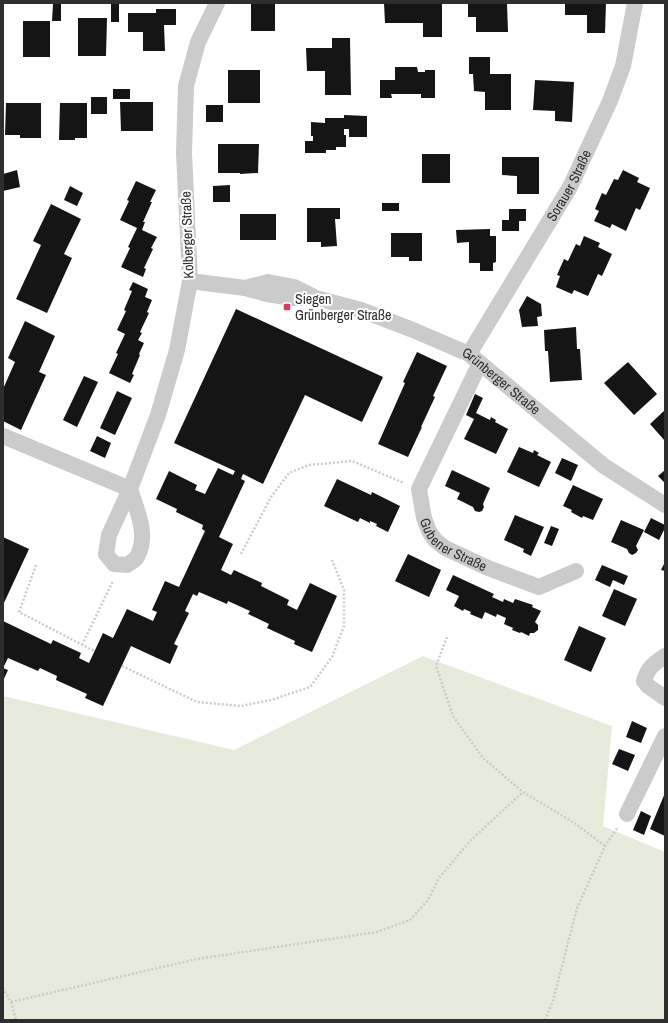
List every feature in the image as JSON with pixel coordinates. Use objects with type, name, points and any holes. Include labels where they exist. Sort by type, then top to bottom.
[{"type":"street","name":"Kolberger Straße","points":[[120,564],[114,564],[106,554],[109,535],[130,489],[158,415],[177,350],[190,280],[184,153],[186,86],[198,42],[217,3]]},
{"type":"street","name":"Sorauer Straße","points":[[474,359],[566,194],[610,101],[622,66],[635,3]]},
{"type":"street","name":"Grünberger Straße","points":[[190,280],[245,288],[268,282],[294,287],[316,298],[361,310],[413,330],[474,359],[604,466],[665,504]]},
{"type":"street","points":[[419,489],[474,359]]},
{"type":"street","points":[[3,436],[130,489],[142,524],[142,542],[136,558],[127,565],[120,564]]},
{"type":"street","name":"Gubener Straße","points":[[419,489],[424,518],[429,531],[435,540],[445,548],[488,568],[539,587],[576,571]]},
{"type":"street","points":[[665,656],[651,665],[644,681],[648,686],[665,698]]},
{"type":"street","points":[[627,814],[665,736]]},
{"type":"path","points":[[241,554],[271,497],[289,473],[309,465],[352,461],[419,489]]},
{"type":"path","points":[[122,666],[196,702],[241,706],[271,700],[310,687],[332,656],[344,626],[344,590],[332,560]]},
{"type":"path","points":[[82,645],[120,564]]},
{"type":"path","points":[[36,565],[19,612],[94,652]]},
{"type":"path","points":[[447,636],[436,666],[453,716],[483,758],[523,792],[576,824],[606,846]]},
{"type":"path","points":[[11,1002],[196,959],[377,932],[410,920],[428,900],[439,878],[471,840],[523,792]]},
{"type":"path","points":[[545,1020],[553,1001],[577,908],[606,846],[627,814]]},
{"type":"path","points":[[3,988],[11,1002],[16,1020]]},
{"type":"shaded area","points":[[423,656],[612,726],[603,826],[665,852],[665,1020],[3,1020],[3,696],[234,750]]},
{"type":"building","points":[[251,3],[275,3],[275,31],[251,31]]},
{"type":"building","points":[[384,3],[442,3],[442,37],[423,37],[423,23],[385,23]]},
{"type":"building","points":[[468,3],[507,3],[508,32],[476,32],[476,17],[468,17]]},
{"type":"building","points":[[565,3],[606,3],[605,33],[587,33],[587,15],[565,15]]},
{"type":"building","points":[[53,4],[61,4],[61,21],[52,21]]},
{"type":"building","points":[[111,4],[119,4],[119,22],[111,22]]},
{"type":"building","points":[[156,9],[176,9],[176,25],[164,25],[165,51],[143,51],[143,32],[128,32],[128,13],[156,13]]},
{"type":"building","points":[[78,18],[107,18],[106,56],[78,56]]},
{"type":"building","points":[[23,21],[50,21],[50,57],[23,57]]},
{"type":"building","points":[[332,38],[350,38],[351,95],[325,95],[325,71],[307,71],[306,48],[332,48]]},
{"type":"building","points":[[469,57],[490,57],[490,74],[511,74],[511,110],[485,110],[485,92],[474,91],[473,74],[469,74]]},
{"type":"building","points":[[395,67],[417,67],[418,72],[435,70],[435,98],[421,98],[421,94],[391,94],[392,98],[380,98],[380,80],[395,80]]},
{"type":"building","points":[[228,70],[260,70],[260,103],[228,103]]},
{"type":"building","points":[[535,80],[574,82],[572,122],[555,121],[555,111],[533,110]]},
{"type":"building","points":[[113,89],[130,89],[130,99],[113,99]]},
{"type":"building","points":[[91,97],[107,97],[107,114],[91,114]]},
{"type":"building","points":[[120,102],[153,102],[153,131],[121,131]]},
{"type":"building","points":[[6,103],[41,103],[41,138],[20,138],[20,135],[5,135]]},
{"type":"building","points":[[60,103],[87,103],[87,138],[59,140]]},
{"type":"building","points":[[206,105],[223,105],[223,122],[206,122]]},
{"type":"building","points":[[344,115],[367,116],[367,137],[349,137],[349,129],[344,129],[344,135],[346,135],[346,147],[336,147],[336,150],[326,150],[326,153],[305,153],[305,141],[313,141],[313,136],[311,136],[311,122],[325,123],[325,118],[344,118]]},
{"type":"building","points":[[218,144],[259,144],[258,173],[218,173]]},
{"type":"building","points":[[422,154],[450,154],[450,183],[422,183]]},
{"type":"building","points":[[502,157],[539,157],[539,194],[517,194],[517,176],[502,175]]},
{"type":"building","points":[[17,170],[20,187],[3,191],[3,174]]},
{"type":"building","points":[[623,170],[639,178],[637,182],[650,188],[640,210],[636,208],[626,231],[612,224],[610,228],[594,221],[599,211],[595,209],[602,193],[606,195],[614,179],[618,180]]},
{"type":"building","points":[[136,181],[156,190],[143,222],[145,222],[142,230],[157,237],[151,248],[153,249],[144,268],[146,269],[143,277],[121,267],[137,228],[120,220]]},
{"type":"building","points":[[230,185],[230,202],[213,202],[213,186]]},
{"type":"building","points":[[70,186],[83,193],[77,206],[64,200]]},
{"type":"building","points":[[382,203],[399,203],[399,211],[382,211]]},
{"type":"building","points":[[51,204],[81,219],[64,254],[72,258],[47,313],[16,299],[41,245],[33,241]]},
{"type":"building","points":[[307,208],[340,208],[340,219],[335,219],[337,246],[321,247],[321,242],[307,242]]},
{"type":"building","points":[[509,209],[526,209],[526,221],[519,221],[519,231],[502,231],[502,220],[509,220]]},
{"type":"building","points":[[240,214],[276,214],[276,240],[240,240]]},
{"type":"building","points":[[490,229],[490,236],[496,236],[496,262],[493,263],[493,271],[480,271],[480,263],[469,263],[469,242],[457,243],[456,230]]},
{"type":"building","points":[[391,233],[422,233],[422,261],[409,261],[409,257],[391,257]]},
{"type":"building","points":[[584,236],[600,243],[598,247],[612,254],[602,276],[598,274],[588,296],[574,290],[572,294],[556,287],[560,276],[557,275],[564,259],[568,261],[576,244],[580,246]]},
{"type":"building","points":[[133,282],[148,289],[145,297],[152,300],[147,312],[149,313],[140,332],[142,333],[138,340],[144,343],[130,383],[109,373],[125,334],[117,330],[126,311],[124,310],[132,291],[129,290]]},
{"type":"building","points":[[527,296],[541,304],[542,316],[537,317],[538,326],[522,327],[519,310]]},
{"type":"building","points":[[236,309],[383,377],[362,422],[305,395],[263,484],[243,474],[241,479],[245,481],[219,537],[233,544],[221,570],[231,575],[234,570],[262,583],[261,586],[289,600],[287,605],[297,610],[310,583],[337,596],[312,652],[294,644],[295,641],[267,628],[269,624],[248,614],[250,611],[228,601],[227,604],[199,592],[197,596],[193,594],[185,611],[189,613],[174,644],[178,646],[170,664],[131,646],[103,706],[85,698],[87,694],[56,680],[57,676],[40,668],[38,671],[8,658],[3,668],[3,621],[51,644],[53,640],[81,653],[79,658],[89,663],[103,633],[113,638],[127,609],[153,621],[157,612],[152,610],[165,581],[179,587],[205,531],[202,529],[203,525],[176,512],[177,509],[156,499],[169,471],[197,485],[195,490],[205,494],[218,468],[233,475],[235,471],[174,443]]},
{"type":"building","points":[[25,321],[55,336],[39,372],[46,375],[21,430],[3,421],[3,389],[15,362],[8,358]]},
{"type":"building","points":[[576,327],[577,349],[580,349],[582,380],[550,382],[548,351],[545,351],[544,330]]},
{"type":"building","points":[[417,352],[447,366],[408,457],[378,444]]},
{"type":"building","points":[[628,362],[657,394],[634,415],[604,383]]},
{"type":"building","points":[[84,376],[98,382],[77,427],[63,420]]},
{"type":"building","points":[[117,391],[132,398],[115,435],[100,428]]},
{"type":"building","points":[[475,394],[483,398],[476,413],[490,420],[491,417],[496,420],[495,422],[508,429],[496,454],[464,439],[474,419],[466,415]]},
{"type":"building","points":[[665,410],[665,441],[650,424]]},
{"type":"building","points":[[97,436],[111,443],[105,458],[90,451]]},
{"type":"building","points":[[519,447],[533,453],[534,450],[539,453],[537,455],[551,462],[539,487],[507,472]]},
{"type":"building","points":[[562,458],[578,465],[571,481],[555,473]]},
{"type":"building","points":[[452,470],[490,488],[483,504],[484,507],[482,511],[475,511],[473,507],[457,499],[460,493],[445,486]]},
{"type":"building","points":[[665,470],[665,481],[664,482],[658,476]]},
{"type":"building","points":[[337,479],[371,495],[372,492],[400,506],[388,532],[370,521],[370,523],[360,518],[358,522],[324,506]]},
{"type":"building","points":[[573,485],[603,499],[593,520],[583,516],[582,518],[571,512],[572,510],[563,506]]},
{"type":"building","points":[[515,515],[544,527],[531,556],[523,552],[524,549],[504,540]]},
{"type":"building","points":[[651,518],[665,525],[659,540],[644,532]]},
{"type":"building","points":[[621,520],[644,530],[636,546],[638,550],[632,555],[627,549],[611,542]]},
{"type":"building","points":[[551,526],[559,529],[552,546],[544,543]]},
{"type":"building","points":[[3,537],[29,549],[3,605]]},
{"type":"building","points":[[408,554],[441,570],[429,597],[395,581]]},
{"type":"building","points":[[665,562],[665,571],[661,570]]},
{"type":"building","points":[[602,565],[628,576],[624,585],[613,580],[610,587],[595,580]]},
{"type":"building","points":[[453,575],[494,594],[492,597],[503,602],[504,599],[513,603],[515,599],[533,605],[532,607],[541,611],[535,622],[538,625],[538,630],[534,633],[530,633],[529,636],[512,630],[513,628],[504,624],[506,618],[497,614],[496,617],[485,612],[482,619],[470,614],[471,612],[464,609],[463,611],[454,606],[459,596],[446,590]]},
{"type":"building","points":[[614,589],[637,599],[625,626],[602,616]]},
{"type":"building","points":[[579,626],[606,638],[591,672],[564,660]]},
{"type":"building","points":[[3,668],[8,670],[3,681]]},
{"type":"building","points":[[632,721],[647,728],[641,743],[626,737]]},
{"type":"building","points":[[619,749],[635,755],[628,771],[612,764]]},
{"type":"building","points":[[665,793],[665,836],[650,829]]},
{"type":"building","points":[[641,811],[651,816],[644,835],[633,830]]},
{"type":"place","name":"Siegen Grünberger Straße","points":[[287,307]]}]
